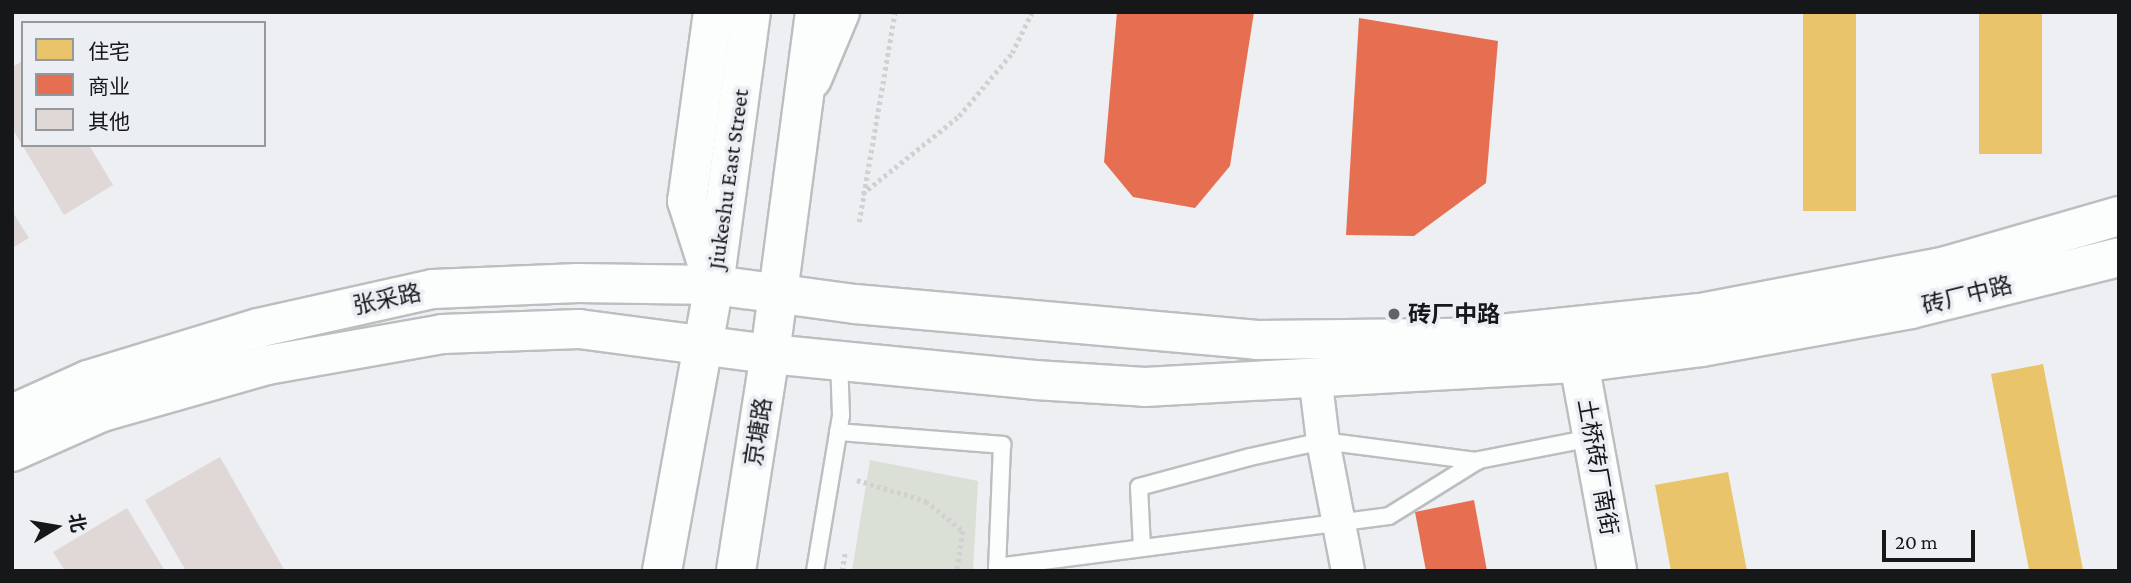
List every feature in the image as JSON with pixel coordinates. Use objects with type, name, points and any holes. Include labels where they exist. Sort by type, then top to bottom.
[{"type":"main road","points":[[713,12],[687,201],[714,285]]},
{"type":"main road","name":"Jiukeshu East Street","points":[[702,346],[714,285],[751,12]]},
{"type":"main road","points":[[777,292],[815,12]]},
{"type":"main road","points":[[803,100],[840,12]]},
{"type":"main road","name":"砖厂中路","points":[[777,292],[855,304],[1257,340],[1461,338],[1700,313],[1946,266],[2119,216]]},
{"type":"main road","name":"砖厂中路","points":[[770,354],[1035,380],[1145,387],[1579,363],[1702,347],[1911,309],[2119,257]]},
{"type":"main road","name":"张采路","points":[[12,414],[88,380],[258,328],[433,289],[578,283],[714,285],[777,292]]},
{"type":"main road","name":"京塘路","points":[[736,571],[777,292]]},
{"type":"main road","name":"张采路","points":[[12,452],[102,412],[267,365],[442,334],[579,329],[770,354]]},
{"type":"main road","points":[[662,571],[702,346]]},
{"type":"main road","name":"土桥砖厂南街","points":[[1579,363],[1617,571]]},
{"type":"street","points":[[1315,376],[1323,442],[1348,571]]},
{"type":"lane","points":[[815,571],[841,415],[839,360]]},
{"type":"lane","points":[[838,432],[1002,445],[997,569],[1389,516],[1478,461]]},
{"type":"lane","points":[[1142,548],[1139,487],[1323,442],[1478,461],[1591,438]]},
{"type":"path","points":[[859,222],[895,12]]},
{"type":"path","points":[[862,194],[959,116],[1012,53],[1032,12]]},
{"type":"path","points":[[856,480],[926,501],[963,531],[957,571]]},
{"type":"shaded area","points":[[870,460],[978,481],[973,571],[852,571]]},
{"type":"building: 住宅","points":[[1803,12],[1856,12],[1856,211],[1803,211]]},
{"type":"building: 住宅","points":[[1979,12],[2042,12],[2042,154],[1979,154]]},
{"type":"building: 住宅","points":[[2043,364],[2083,571],[2029,571],[1991,374]]},
{"type":"building: 住宅","points":[[1728,472],[1747,571],[1671,571],[1655,485]]},
{"type":"building: 商业","points":[[1117,12],[1254,12],[1230,166],[1195,208],[1133,197],[1104,162]]},
{"type":"building: 商业","points":[[1359,18],[1498,41],[1486,183],[1414,236],[1346,235]]},
{"type":"building: 商业","points":[[1474,500],[1487,571],[1426,571],[1415,512]]},
{"type":"building: 其他","points":[[21,62],[21,143],[12,128],[12,67]]},
{"type":"building: 其他","points":[[23,147],[90,147],[113,185],[64,215]]},
{"type":"building: 其他","points":[[12,211],[29,238],[12,248]]},
{"type":"building: 其他","points":[[220,457],[285,571],[186,571],[145,500]]},
{"type":"building: 其他","points":[[127,508],[165,571],[65,571],[53,552]]},
{"type":"place","name":"砖厂中路","points":[[1394,314]]}]
